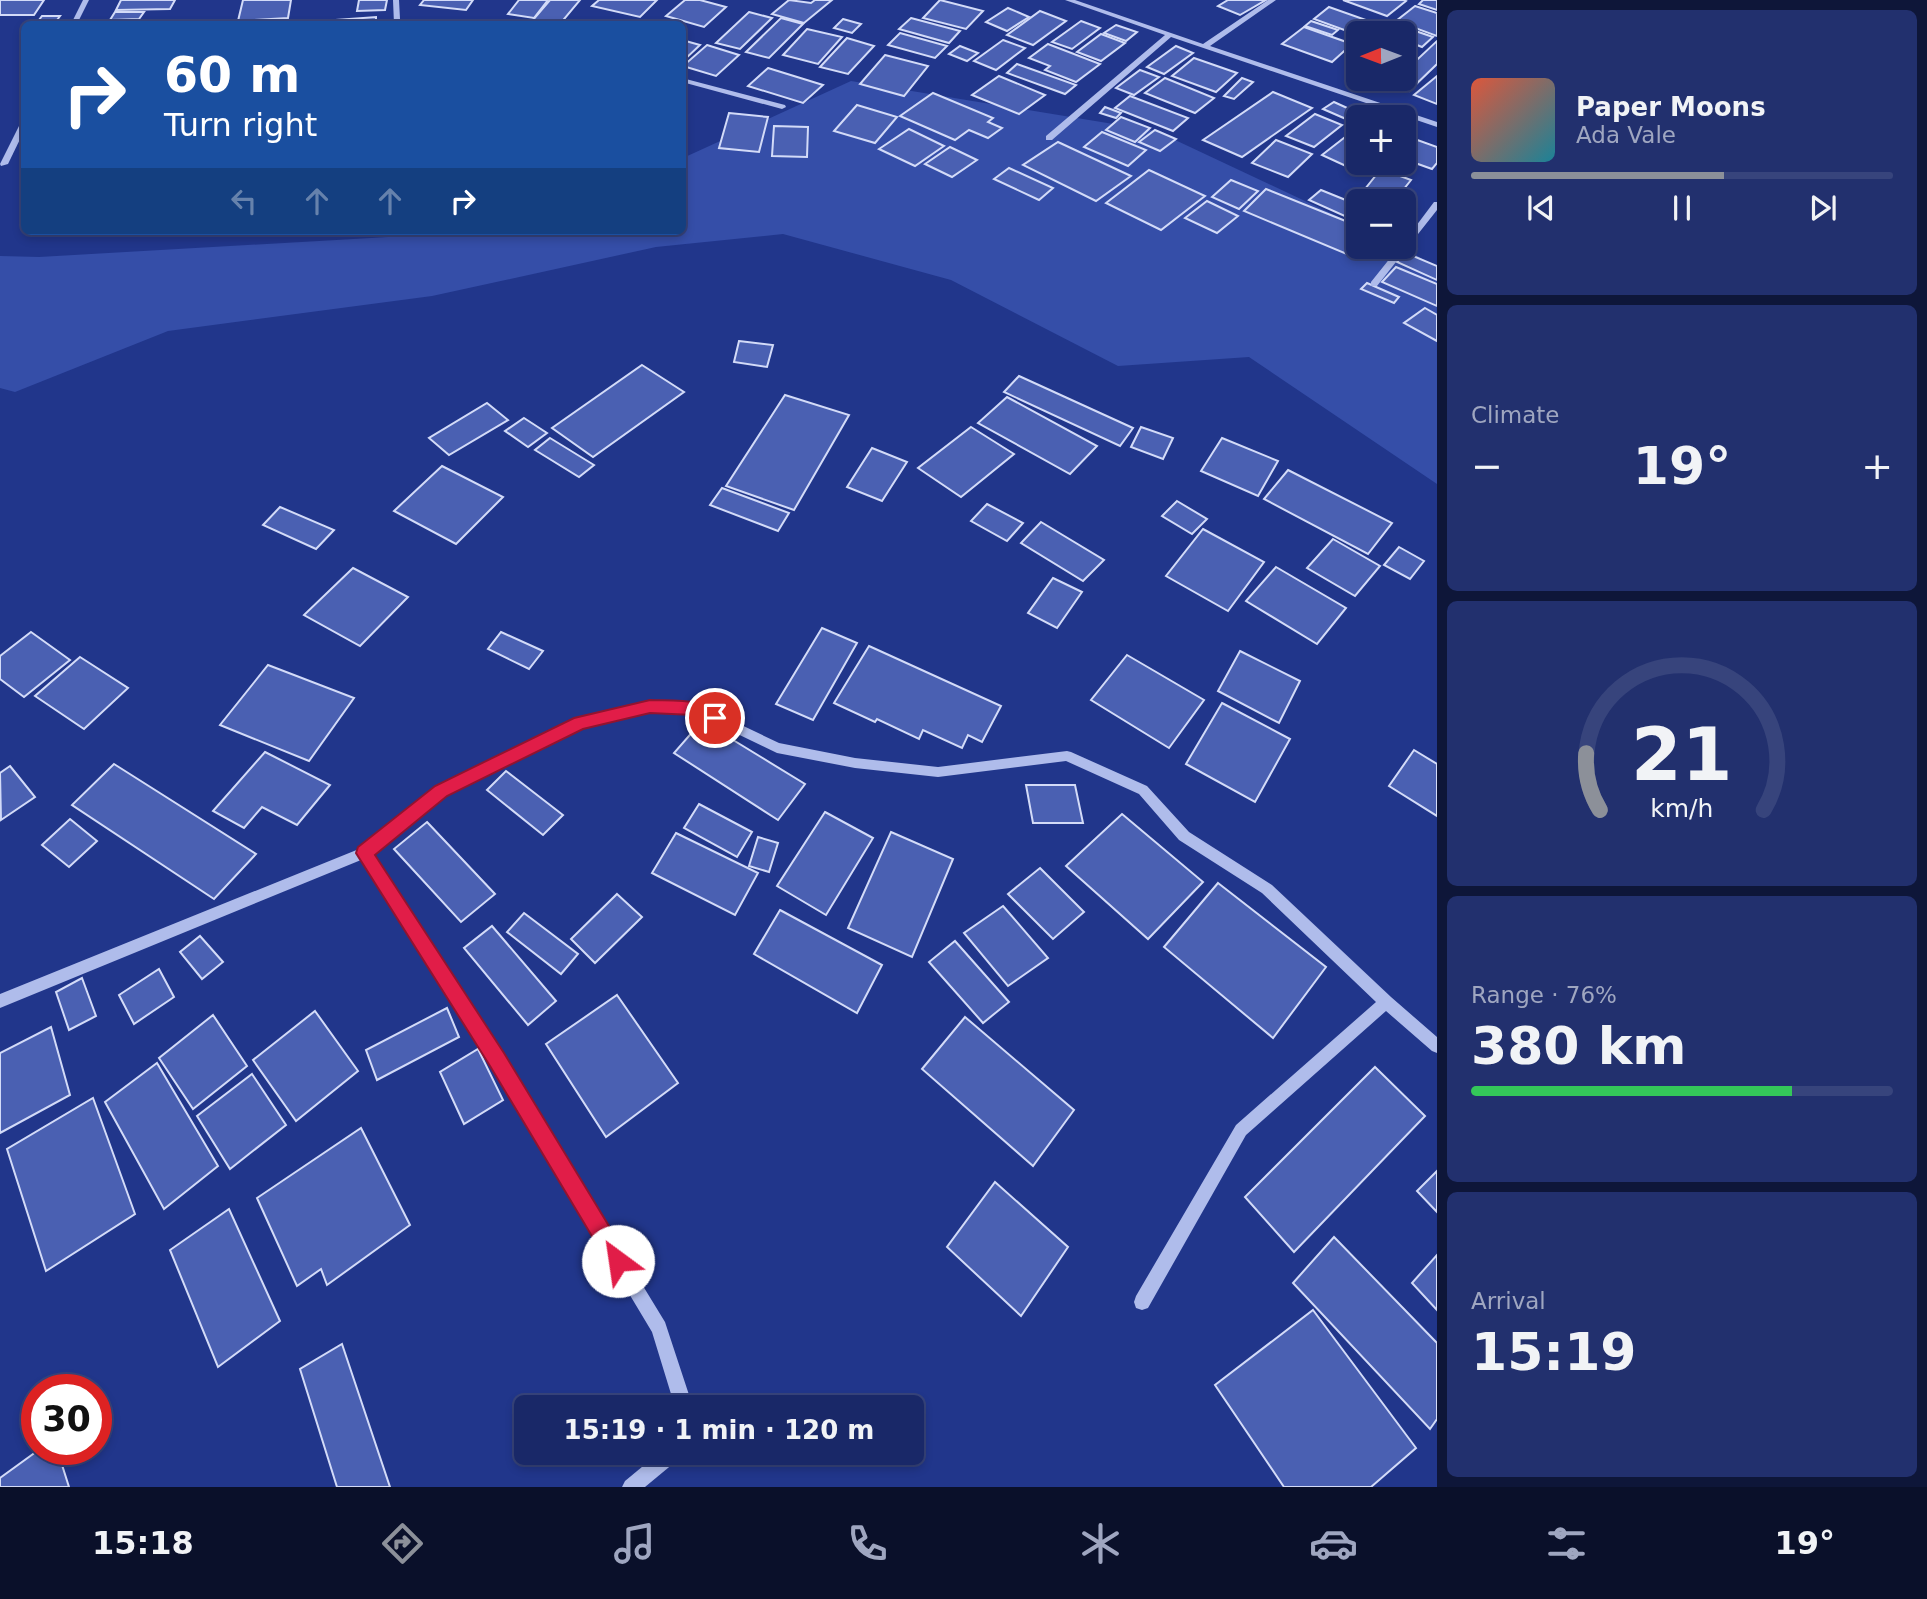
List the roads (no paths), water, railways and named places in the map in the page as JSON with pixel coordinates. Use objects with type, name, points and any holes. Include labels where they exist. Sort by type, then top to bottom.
[{"type":"street","points":[[76,21],[86,0]]},
{"type":"street","points":[[396,0],[397,21]]},
{"type":"street","points":[[1068,0],[1437,125]]},
{"type":"street","points":[[1203,47],[1273,0]]},
{"type":"street","points":[[1049,138],[1168,35]]},
{"type":"street","points":[[686,81],[782,107]]},
{"type":"street","points":[[4,164],[21,130]]},
{"type":"street","points":[[1416,231],[1437,204]]},
{"type":"street","points":[[1374,284],[1394,259]]},
{"type":"street","points":[[0,1001],[364,853],[441,791],[580,723],[650,706],[695,708],[777,748],[855,763],[938,772],[1067,756],[1143,790],[1184,836],[1267,889],[1437,1046]]},
{"type":"street","points":[[364,853],[497,1060],[659,1328],[680,1395]]},
{"type":"street","points":[[1142,1302],[1241,1130],[1387,1002]]},
{"type":"street","points":[[631,1487],[658,1465]]}]
